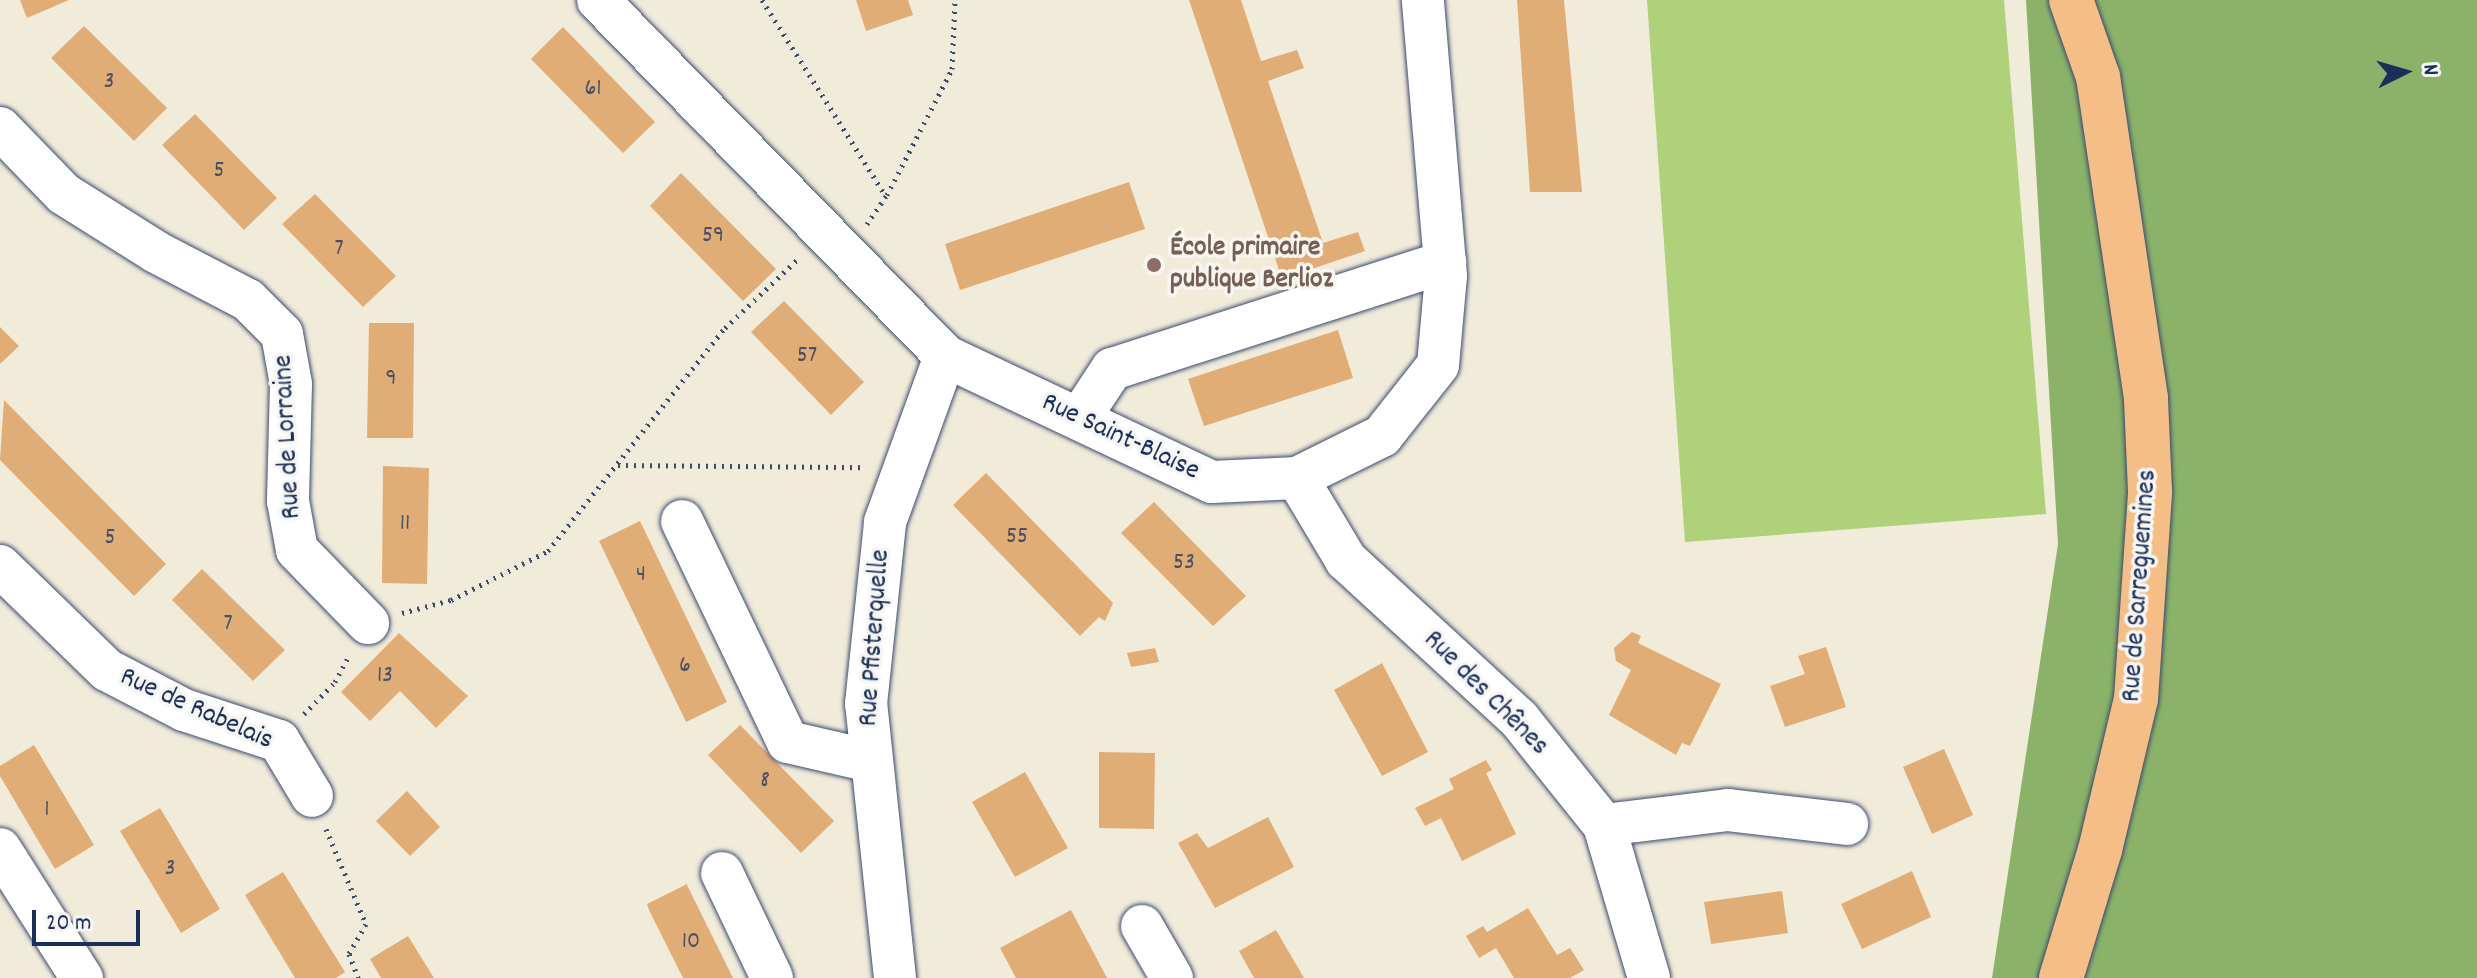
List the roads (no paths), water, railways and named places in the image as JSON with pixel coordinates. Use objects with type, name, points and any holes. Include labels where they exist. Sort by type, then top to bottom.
[{"type":"main road","name":"Rue de Sarreguemines","points":[[2061,978],[2107,823],[2136,699],[2150,491],[2146,398],[2098,77],[2071,0]]},
{"type":"street","name":"Rue Saint-Blaise","points":[[598,0],[945,356],[1212,482],[1297,478],[1382,436],[1438,365],[1445,262],[1423,0]]},
{"type":"street","name":"Rue de Lorraine","points":[[0,128],[64,194],[156,252],[248,300],[282,334],[291,384],[288,501],[297,550],[368,623]]},
{"type":"street","points":[[1079,419],[1112,369],[1445,262]]},
{"type":"street","name":"Rue Pfisterquelle","points":[[895,978],[866,704],[885,522],[945,356]]},
{"type":"street","name":"Rue des Chênes","points":[[1297,478],[1346,560],[1519,719],[1604,825],[1649,978]]},
{"type":"street","points":[[682,521],[788,742],[871,761]]},
{"type":"street","name":"Rue de Rabelais","points":[[0,566],[107,670],[184,710],[279,741],[312,796]]},
{"type":"street","points":[[1604,825],[1728,810],[1847,824]]},
{"type":"street","points":[[0,849],[82,978]]},
{"type":"street","points":[[722,873],[772,978]]},
{"type":"street","points":[[1142,926],[1172,978]]},
{"type":"place","name":"École primaire publique Berlioz","points":[[1154,265]]}]
